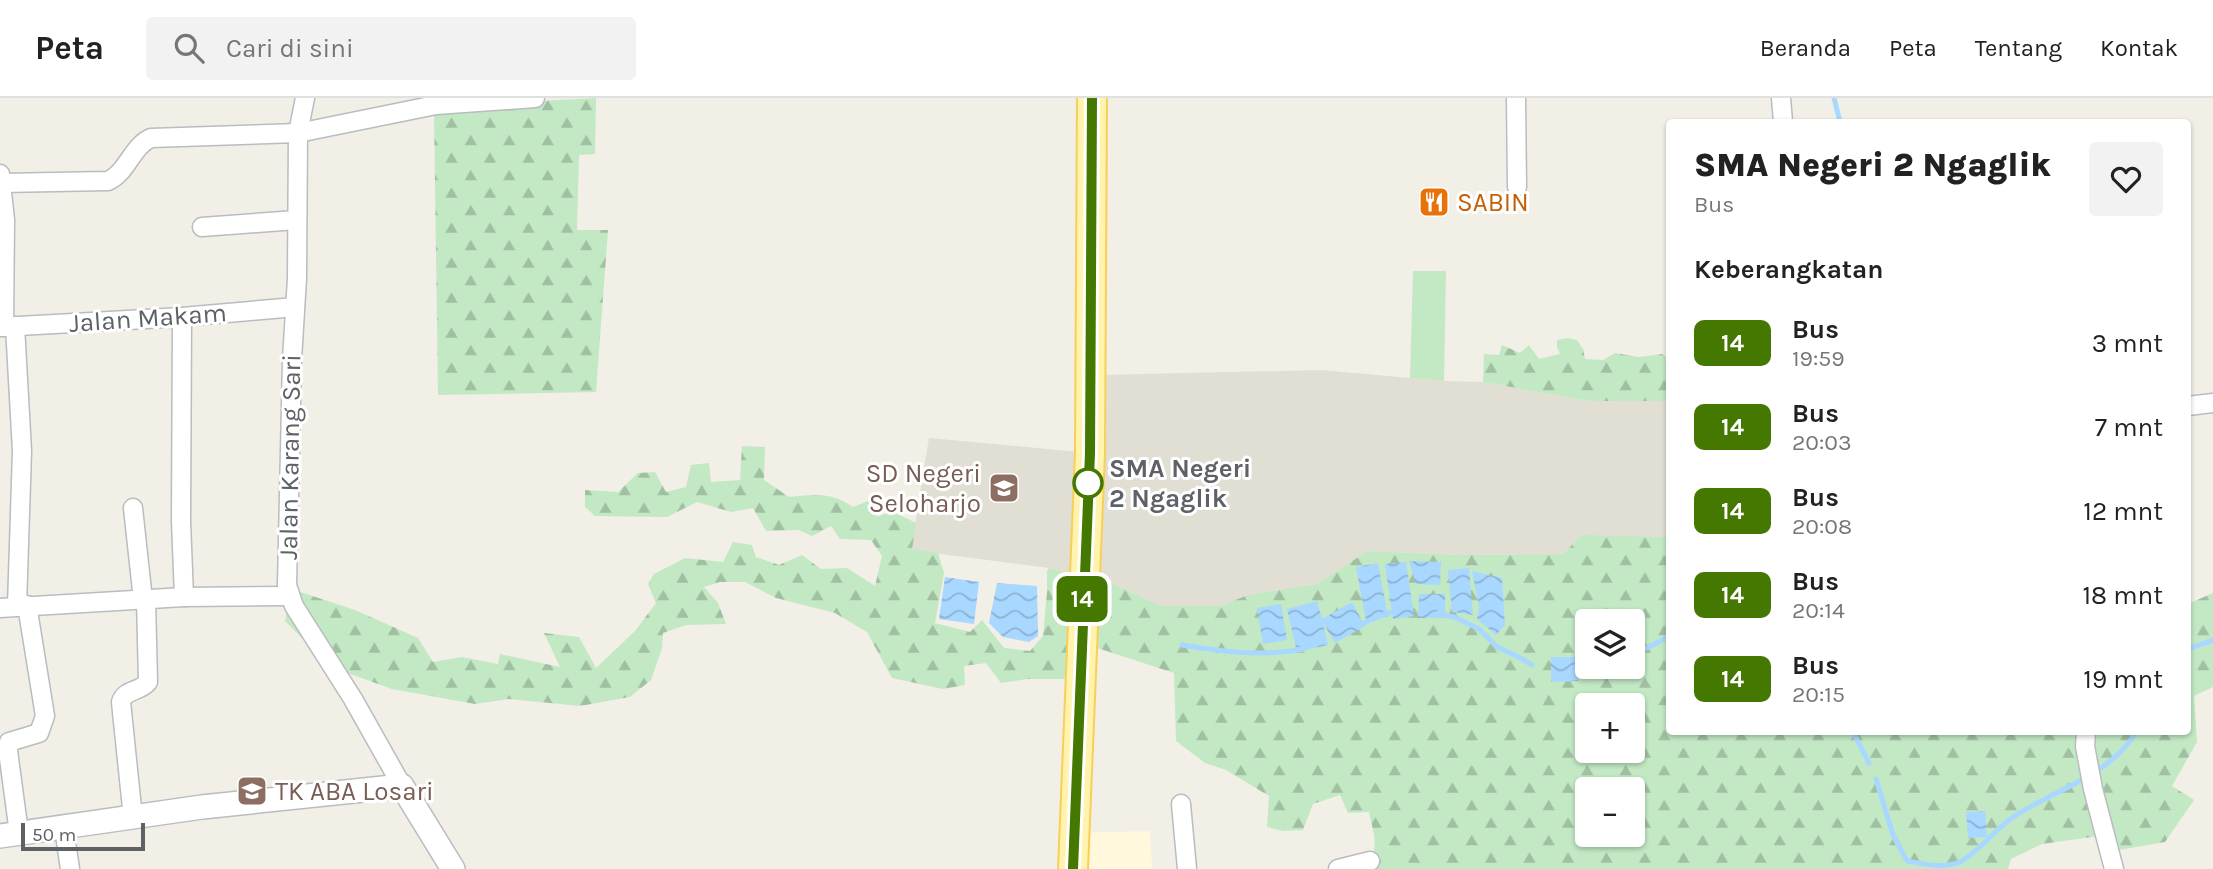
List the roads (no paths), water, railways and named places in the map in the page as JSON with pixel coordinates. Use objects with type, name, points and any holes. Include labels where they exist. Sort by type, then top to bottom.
[{"type":"main road","points":[[1073,869],[1090,453],[1092,98]]},
{"type":"street","name":"Jalan Karang Sari","points":[[304,98],[298,133],[286,584],[294,606],[353,699],[402,786]]},
{"type":"street","points":[[453,869],[402,786],[202,807],[9,835],[9,742],[39,733],[46,716],[15,606],[22,451],[6,326],[1,178],[108,181],[116,176],[150,138],[298,133],[436,105],[535,98]]},
{"type":"street","points":[[1516,98],[1517,187]]},
{"type":"street","points":[[1782,98],[1783,119]]},
{"type":"street","points":[[202,226],[296,220]]},
{"type":"street","name":"Jalan Makam","points":[[6,326],[182,317],[295,307]]},
{"type":"street","points":[[182,317],[181,521],[184,597]]},
{"type":"street","points":[[2191,406],[2213,403]]},
{"type":"street","points":[[133,508],[145,600],[148,682],[145,686],[125,694],[121,702],[134,818]]},
{"type":"street","points":[[15,606],[184,597],[290,596]]},
{"type":"street","points":[[2086,735],[2085,746],[2094,789],[2114,869]]},
{"type":"street","points":[[1181,804],[1187,869]]},
{"type":"street","points":[[64,828],[70,869]]},
{"type":"street","points":[[1338,869],[1370,862]]},
{"type":"water","points":[[1409,561],[1441,562],[1440,585],[1416,584]]},
{"type":"water","points":[[1406,562],[1414,616],[1393,619],[1385,564]]},
{"type":"water","points":[[1378,563],[1388,617],[1366,621],[1356,567]]},
{"type":"water","points":[[1469,568],[1473,615],[1452,612],[1448,570]]},
{"type":"water","points":[[1472,571],[1502,578],[1505,625],[1496,635],[1477,619],[1479,607]]},
{"type":"water","points":[[945,577],[979,582],[974,624],[939,619]]},
{"type":"water","points":[[997,583],[1037,586],[1038,636],[1029,642],[1003,637],[989,623]]},
{"type":"water","points":[[1419,594],[1445,594],[1445,618],[1418,618]]},
{"type":"water","points":[[1317,601],[1322,619],[1352,602],[1365,626],[1335,643],[1323,623],[1328,645],[1297,652],[1287,609]]},
{"type":"water","points":[[1281,604],[1287,640],[1263,644],[1257,608]]},
{"type":"water","points":[[1551,657],[1575,657],[1575,679],[1579,681],[1551,682]]},
{"type":"water","points":[[1985,811],[1987,837],[1968,838],[1966,812]]},
{"type":"waterway","points":[[1834,98],[1839,119]]},
{"type":"waterway","points":[[1357,626],[1387,613],[1397,612]]},
{"type":"waterway","points":[[1438,613],[1457,618],[1479,629],[1497,647],[1532,665]]},
{"type":"waterway","points":[[1645,649],[1666,638]]},
{"type":"waterway","points":[[2191,648],[2213,640]]},
{"type":"waterway","points":[[1182,645],[1243,653],[1304,649]]},
{"type":"waterway","points":[[1855,735],[1869,763]]},
{"type":"waterway","points":[[1876,779],[1893,835],[1907,861],[1934,865],[1954,864],[1973,853],[2009,820],[2111,761],[2134,735]]},
{"type":"place","name":"SABIN","points":[[1434,202]]},
{"type":"place","name":"SMA Negeri 2 Ngaglik","points":[[1088,483]]},
{"type":"place","name":"SD Negeri Seloharjo","points":[[1004,488]]},
{"type":"place","name":"TK ABA Losari","points":[[252,791]]}]
